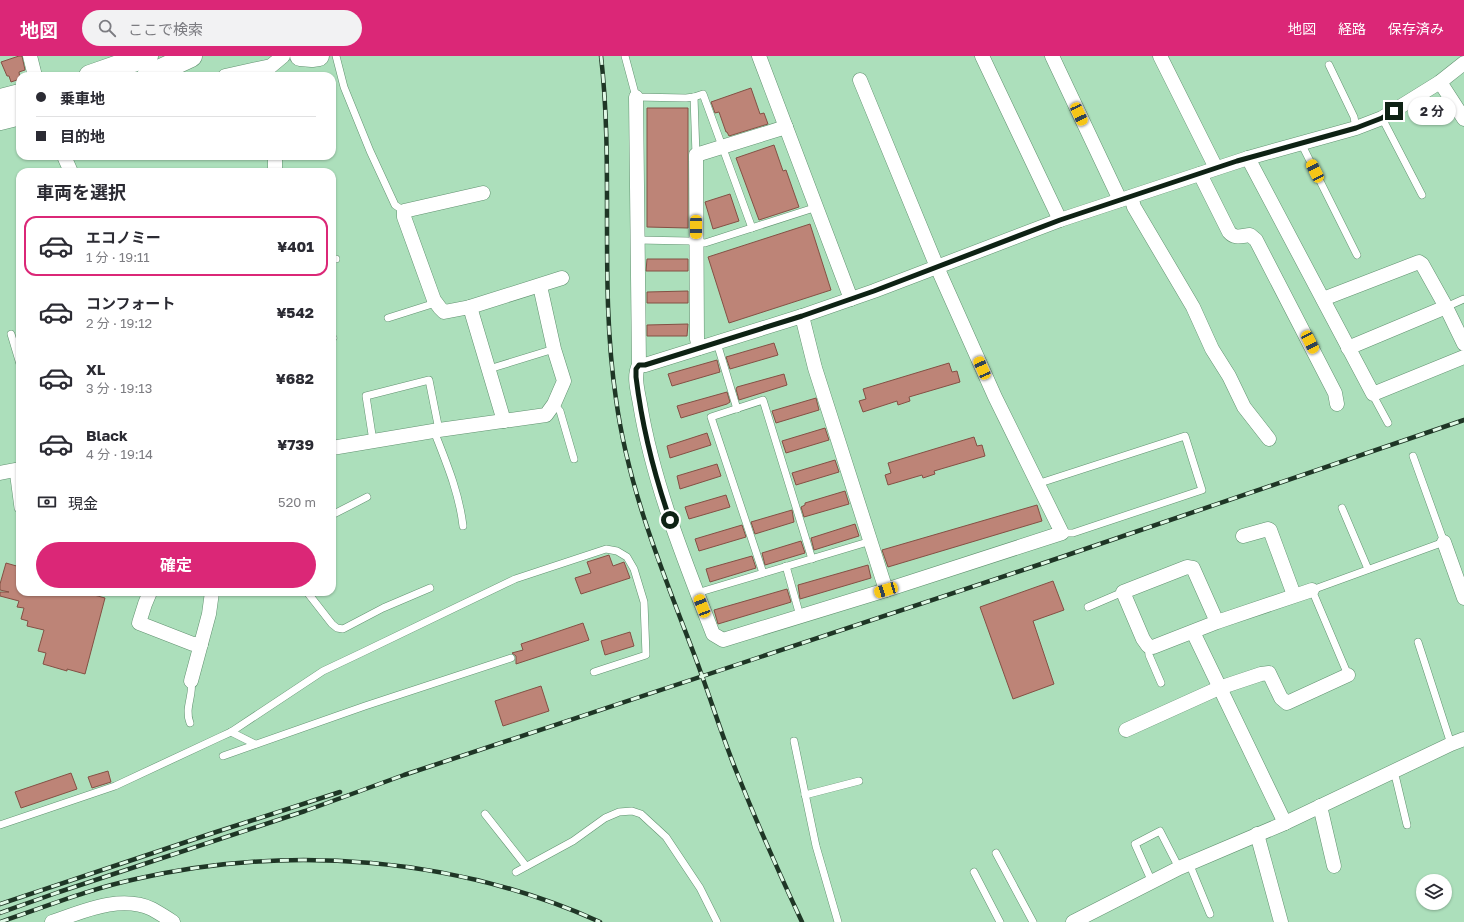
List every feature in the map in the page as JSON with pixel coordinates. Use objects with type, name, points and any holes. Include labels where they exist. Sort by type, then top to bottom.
[{"type":"main road","points":[[137,72],[149,71],[191,56]]},
{"type":"main road","points":[[0,100],[16,96]]},
{"type":"main road","points":[[0,119],[16,115]]},
{"type":"street","points":[[30,56],[34,72]]},
{"type":"street","points":[[264,72],[283,56]]},
{"type":"street","points":[[300,56],[312,58],[319,56]]},
{"type":"street","points":[[759,56],[851,299]]},
{"type":"street","points":[[982,56],[1060,220]]},
{"type":"street","points":[[1052,56],[1126,199],[1134,207],[1193,307],[1212,349],[1229,376],[1244,407],[1269,439]]},
{"type":"street","points":[[1160,56],[1216,168]]},
{"type":"street","points":[[639,365],[645,365],[802,316],[1060,220],[1216,168],[1356,128],[1382,118],[1440,82],[1464,63]]},
{"type":"street","points":[[636,97],[639,365],[636,369],[636,377],[644,427],[665,506],[697,593],[713,634],[723,640],[886,590],[1062,533],[995,397],[937,267],[860,80]]},
{"type":"street","points":[[1440,82],[1464,119]]},
{"type":"street","points":[[699,348],[697,339],[696,155],[786,127]]},
{"type":"street","points":[[1248,158],[1373,394],[1464,357]]},
{"type":"street","points":[[1200,174],[1231,235],[1238,237],[1250,235],[1256,240],[1335,393],[1337,404]]},
{"type":"street","points":[[483,192],[404,211],[404,217],[434,300],[440,308],[444,312],[470,306],[540,286],[562,278]]},
{"type":"street","points":[[1323,299],[1419,262],[1422,264],[1446,307],[1464,344]]},
{"type":"street","points":[[336,447],[504,421],[546,416],[554,404],[564,381],[554,349],[540,286]]},
{"type":"street","points":[[470,306],[504,421]]},
{"type":"street","points":[[1348,348],[1446,307]]},
{"type":"street","points":[[802,316],[815,368],[886,590]]},
{"type":"street","points":[[1243,536],[1268,529],[1270,530],[1294,595]]},
{"type":"street","points":[[1444,542],[1464,598]]},
{"type":"street","points":[[1217,622],[1193,568],[1187,567],[1123,592],[1143,639],[1148,646],[1153,647],[1217,622],[1312,590]]},
{"type":"street","points":[[148,596],[140,623],[193,644],[201,644]]},
{"type":"street","points":[[190,681],[209,614],[211,596]]},
{"type":"street","points":[[1193,632],[1284,823]]},
{"type":"street","points":[[1126,730],[1219,688],[1261,674],[1269,673],[1281,698],[1287,703],[1348,675]]},
{"type":"street","points":[[1072,922],[1184,866],[1284,823],[1464,739]]},
{"type":"street","points":[[1320,806],[1334,866]]},
{"type":"street","points":[[1257,834],[1281,922]]},
{"type":"street","points":[[52,922],[108,905],[120,904],[137,905],[151,909],[173,922]]},
{"type":"lane","points":[[336,56],[344,87],[370,151],[395,205],[404,211]]},
{"type":"lane","points":[[625,56],[636,97],[694,97],[704,94],[752,228]]},
{"type":"lane","points":[[1329,65],[1354,117],[1356,128]]},
{"type":"lane","points":[[694,97],[696,155]]},
{"type":"lane","points":[[1382,118],[1422,196]]},
{"type":"lane","points":[[1300,143],[1357,255]]},
{"type":"lane","points":[[638,240],[705,243],[817,207]]},
{"type":"lane","points":[[1446,307],[1464,299]]},
{"type":"lane","points":[[388,318],[429,305],[434,300]]},
{"type":"lane","points":[[11,334],[16,351]]},
{"type":"lane","points":[[717,343],[737,409]]},
{"type":"lane","points":[[489,369],[554,349]]},
{"type":"lane","points":[[373,441],[366,396],[429,380],[437,431],[458,493],[463,526]]},
{"type":"lane","points":[[1373,394],[1388,423]]},
{"type":"lane","points":[[763,573],[711,417],[763,400],[812,558]]},
{"type":"lane","points":[[554,404],[560,411],[574,460]]},
{"type":"lane","points":[[1038,484],[1185,436],[1202,490],[1074,533],[1062,533]]},
{"type":"lane","points":[[1348,675],[1312,590],[1444,542],[1413,456]]},
{"type":"lane","points":[[11,470],[16,497]]},
{"type":"lane","points":[[336,513],[367,497]]},
{"type":"lane","points":[[1342,508],[1368,570]]},
{"type":"lane","points":[[697,593],[871,541]]},
{"type":"lane","points":[[0,825],[115,786],[231,732],[323,671],[515,579],[606,549],[617,551],[627,557],[634,569],[644,602],[646,655],[594,672]]},
{"type":"lane","points":[[786,566],[800,616]]},
{"type":"lane","points":[[310,596],[332,624],[337,628],[343,629],[383,608],[430,588]]},
{"type":"lane","points":[[1088,607],[1123,592]]},
{"type":"lane","points":[[1418,642],[1451,744]]},
{"type":"lane","points":[[1148,646],[1161,683]]},
{"type":"lane","points":[[223,756],[511,658]]},
{"type":"lane","points":[[190,681],[192,686],[187,708],[190,723]]},
{"type":"lane","points":[[231,732],[255,744]]},
{"type":"lane","points":[[794,741],[816,846],[838,922]]},
{"type":"lane","points":[[1393,772],[1408,826]]},
{"type":"lane","points":[[805,795],[859,781]]},
{"type":"lane","points":[[516,872],[573,841],[605,818],[619,812],[635,812],[641,814],[666,837],[700,888],[716,922]]},
{"type":"lane","points":[[486,814],[526,866]]},
{"type":"lane","points":[[1152,882],[1136,844],[1160,831],[1184,866],[1210,914]]},
{"type":"lane","points":[[996,853],[1033,922]]},
{"type":"lane","points":[[974,872],[1000,922]]},
{"type":"building","points":[[22,56],[25,70],[16,72],[16,80],[11,82],[1,62]]},
{"type":"building","points":[[751,88],[760,114],[764,113],[768,124],[729,136],[726,132],[719,112],[715,113],[711,102]]},
{"type":"building","points":[[647,108],[688,108],[688,228],[647,227]]},
{"type":"building","points":[[774,145],[783,171],[786,170],[799,207],[759,220],[736,158]]},
{"type":"building","points":[[730,194],[739,221],[713,229],[705,202]]},
{"type":"building","points":[[810,224],[831,290],[729,323],[708,257]]},
{"type":"building","points":[[647,259],[688,259],[688,271],[646,271]]},
{"type":"building","points":[[688,291],[688,303],[647,303],[647,292]]},
{"type":"building","points":[[688,324],[687,336],[647,336],[647,325]]},
{"type":"building","points":[[774,343],[778,355],[730,369],[726,357]]},
{"type":"building","points":[[717,360],[720,372],[672,386],[668,374]]},
{"type":"building","points":[[949,363],[952,372],[957,371],[960,382],[909,397],[910,401],[898,405],[897,401],[863,412],[859,401],[866,399],[863,389]]},
{"type":"building","points":[[784,374],[787,385],[739,400],[736,389],[737,387]]},
{"type":"building","points":[[727,392],[730,402],[727,404],[681,418],[677,406]]},
{"type":"building","points":[[816,398],[819,410],[776,423],[772,411]]},
{"type":"building","points":[[825,428],[829,440],[786,453],[782,441]]},
{"type":"building","points":[[707,433],[711,445],[670,458],[667,446]]},
{"type":"building","points":[[974,437],[977,446],[982,445],[985,456],[934,471],[935,474],[923,478],[922,475],[888,485],[885,475],[891,473],[888,463]]},
{"type":"building","points":[[835,460],[839,472],[796,485],[792,473]]},
{"type":"building","points":[[717,464],[721,476],[680,489],[677,476]]},
{"type":"building","points":[[845,491],[849,504],[804,517],[801,507],[805,505],[805,503]]},
{"type":"building","points":[[726,495],[730,507],[689,519],[685,507]]},
{"type":"building","points":[[1037,505],[1042,521],[888,567],[882,550]]},
{"type":"building","points":[[792,510],[794,522],[755,534],[751,522]]},
{"type":"building","points":[[855,524],[859,536],[814,550],[811,538]]},
{"type":"building","points":[[742,525],[746,537],[699,551],[695,539]]},
{"type":"building","points":[[801,541],[805,553],[765,565],[762,553]]},
{"type":"building","points":[[609,555],[613,566],[624,562],[630,578],[581,594],[575,578],[591,573],[587,562]]},
{"type":"building","points":[[752,556],[756,568],[710,582],[706,569]]},
{"type":"building","points":[[6,563],[16,566],[16,596],[98,596],[105,598],[85,674],[67,669],[67,671],[43,664],[46,653],[38,651],[44,630],[27,626],[28,621],[21,619],[24,608],[17,607],[19,601],[0,596],[0,592],[9,592],[0,590],[0,584]]},
{"type":"building","points":[[868,565],[871,578],[800,599],[798,585]]},
{"type":"building","points":[[1053,581],[1064,610],[1033,621],[1054,684],[1013,699],[980,607]]},
{"type":"building","points":[[787,589],[791,602],[718,624],[714,610]]},
{"type":"building","points":[[583,623],[589,640],[516,664],[516,656],[512,653],[523,650],[521,644]]},
{"type":"building","points":[[630,632],[634,646],[605,655],[601,641]]},
{"type":"building","points":[[541,686],[549,711],[503,726],[495,701]]},
{"type":"building","points":[[108,771],[111,782],[92,788],[88,777]]},
{"type":"building","points":[[71,773],[77,789],[21,808],[15,792]]},
{"type":"railway","points":[[601,56],[605,99],[608,313],[611,356],[621,432],[638,497],[658,560],[731,758],[760,829],[802,922]]},
{"type":"railway","points":[[0,913],[59,892],[305,811],[404,775],[1041,564],[1464,420]]},
{"type":"railway","points":[[0,904],[340,792]]},
{"type":"railway","points":[[0,922],[84,893],[136,879],[194,868],[253,862],[312,860],[371,863],[430,871],[488,883],[545,900],[600,922]]},
{"type":"route","points":[[670,520],[644,427],[636,377],[636,369],[639,365],[645,365],[802,316],[874,291],[1060,220],[1237,161],[1356,128],[1382,118],[1394,111]]}]
